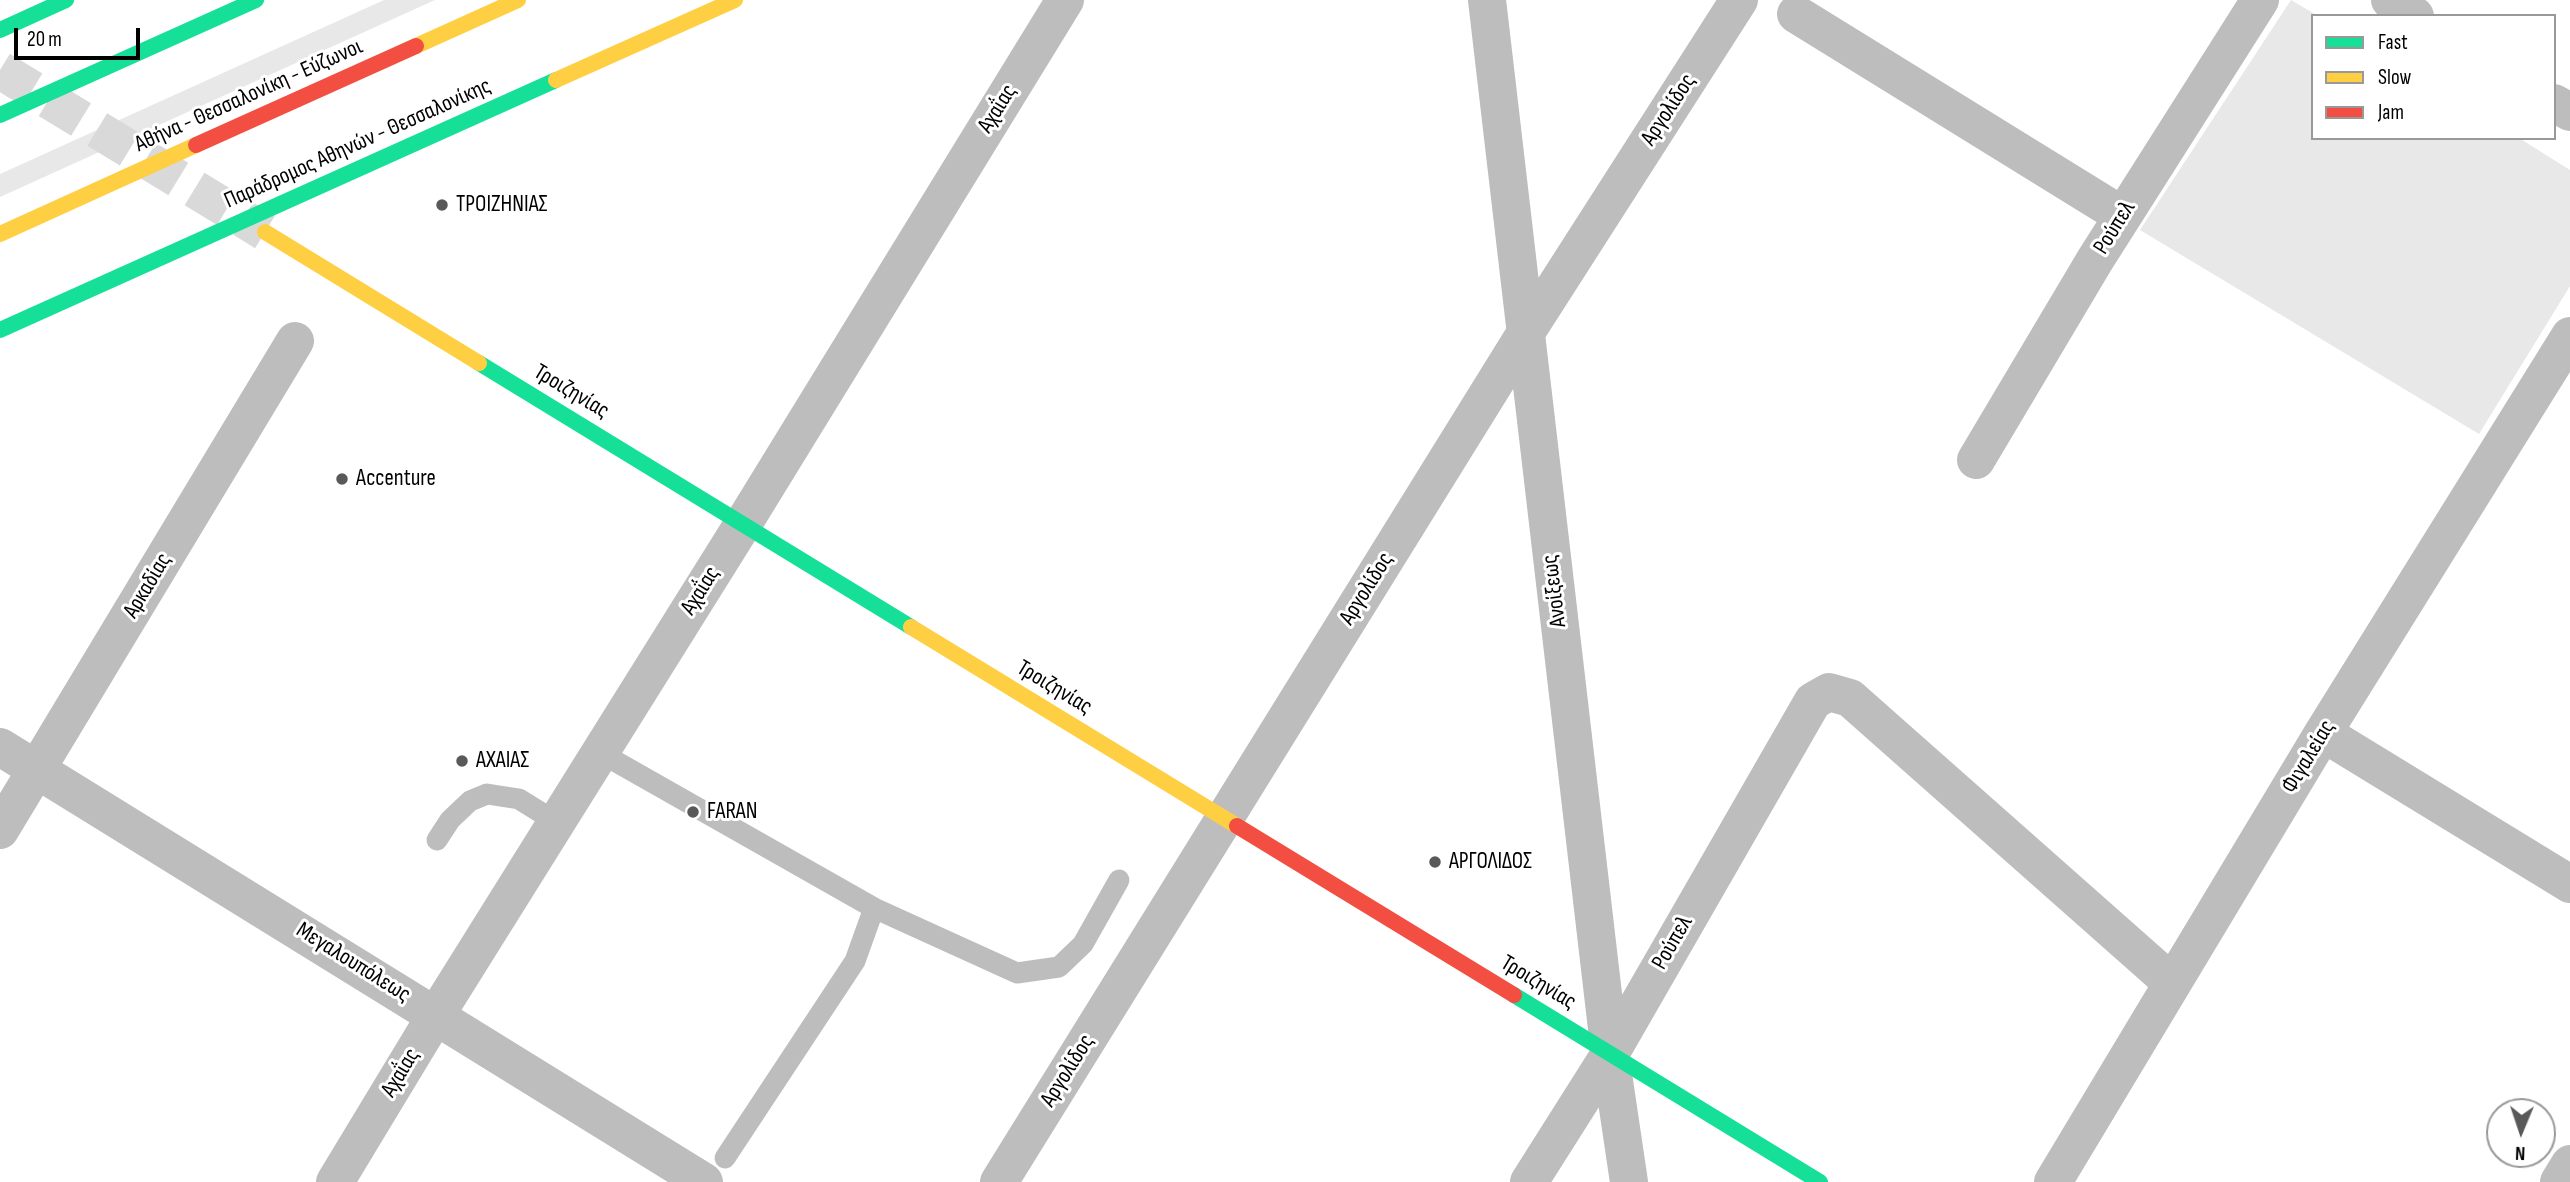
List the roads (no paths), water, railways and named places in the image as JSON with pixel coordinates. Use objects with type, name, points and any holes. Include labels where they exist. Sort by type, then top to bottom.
[{"type":"main road","points":[[0,30],[66,0]]},
{"type":"main road","points":[[0,115],[256,0]]},
{"type":"main road","name":"Αθήνα - Θεσσαλονίκη - Εύζωνοι","points":[[0,234],[518,0]]},
{"type":"main road","name":"Παράδρομος Αθηνών - Θεσσαλονίκης","points":[[0,330],[735,0]]},
{"type":"main road","name":"Τροιζηνίας","points":[[265,232],[1820,1182]]},
{"type":"street","name":"Αχαΐας","points":[[335,1182],[1065,0]]},
{"type":"street","name":"Ανοίξεως","points":[[1486,0],[1610,1054],[1629,1182]]},
{"type":"street","name":"Αργολίδος","points":[[999,1182],[1525,334],[1739,0]]},
{"type":"street","name":"Ρούπελ","points":[[1976,460],[2123,216],[2260,0]]},
{"type":"street","points":[[2390,0],[2412,14]]},
{"type":"street","points":[[1796,14],[2123,216]]},
{"type":"street","name":"Φιγαλείας","points":[[2053,1182],[2323,733],[2570,336]]},
{"type":"street","name":"Αρκαδίας","points":[[0,830],[295,341]]},
{"type":"street","name":"Ρούπελ","points":[[1529,1182],[1610,1054],[1813,701],[1829,692],[1850,698],[2171,982]]},
{"type":"street","points":[[2323,733],[2570,884]]},
{"type":"street","name":"Μεγαλουπόλεως","points":[[0,747],[436,1015],[714,1170]]},
{"type":"street","points":[[2559,1182],[2570,1164]]},
{"type":"lane","points":[[600,752],[874,908],[1017,973],[1059,967],[1083,944],[1119,880]]},
{"type":"lane","points":[[437,840],[450,820],[470,801],[487,794],[519,799],[556,822]]},
{"type":"lane","points":[[714,1170],[855,961],[874,908]]},
{"type":"tunnel","points":[[0,70],[265,232]]},
{"type":"place","name":"ΤΡΟΙΖΗΝΙΑΣ","points":[[442,205]]},
{"type":"place","name":"Accenture","points":[[342,479]]},
{"type":"place","name":"AXAΙΑΣ","points":[[462,761]]},
{"type":"place","name":"FARAN","points":[[693,812]]},
{"type":"place","name":"ΑΡΓΟΛΙΔΟΣ","points":[[1435,862]]}]
